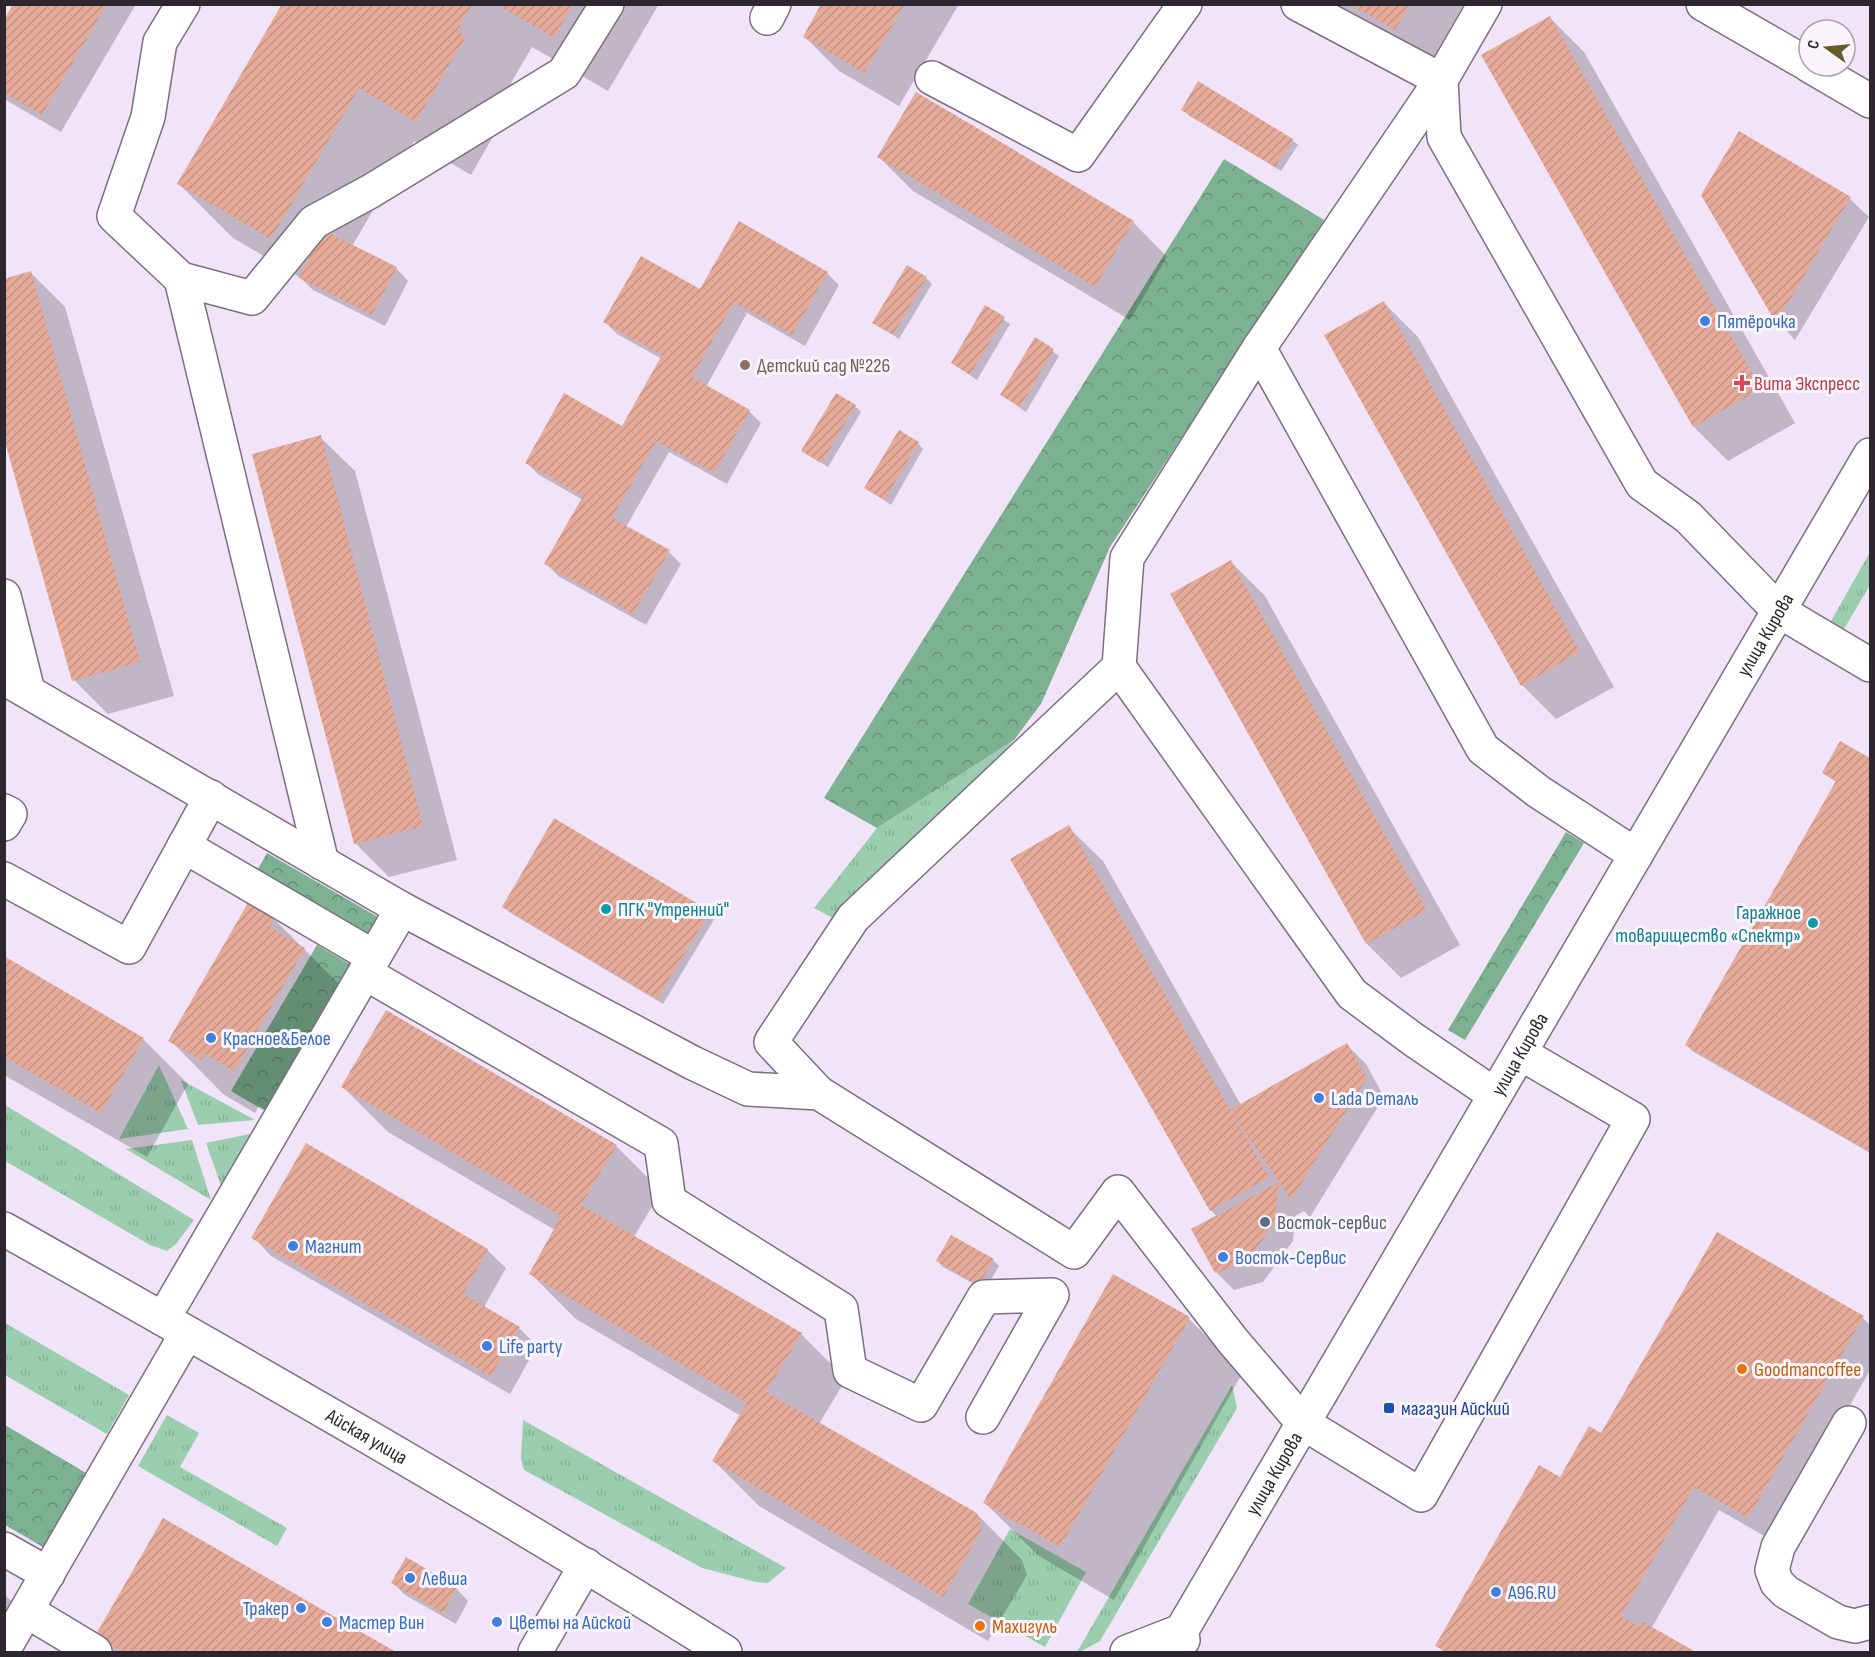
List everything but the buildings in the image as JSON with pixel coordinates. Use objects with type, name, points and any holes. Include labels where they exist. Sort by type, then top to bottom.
[{"type":"main road","points":[[183,4],[159,42],[148,117],[114,216],[181,279],[252,298],[315,222],[371,191],[564,74],[607,4]]},
{"type":"main road","points":[[932,78],[1078,155],[1185,4]]},
{"type":"main road","points":[[1298,4],[1441,80]]},
{"type":"main road","points":[[1485,4],[1441,80],[1259,348],[1127,558],[1119,667],[1352,994],[1414,1040],[1495,1095]]},
{"type":"main road","points":[[1703,4],[1797,58]]},
{"type":"main road","points":[[1831,78],[1870,101]]},
{"type":"main road","points":[[1441,80],[1444,137],[1642,484],[1688,517],[1779,611],[1870,665]]},
{"type":"main road","points":[[181,279],[322,863]]},
{"type":"main road","points":[[1259,348],[1483,749],[1539,792],[1636,855]]},
{"type":"main road","name":"улица Кирова","points":[[1178,1645],[1303,1423],[1870,455]]},
{"type":"main road","points":[[4,596],[16,685],[211,796],[402,909],[693,1063],[748,1089],[819,1093]]},
{"type":"main road","points":[[1074,1252],[819,1093],[771,1042],[853,918],[1119,667]]},
{"type":"main road","points":[[4,879],[129,947],[211,796]]},
{"type":"main road","points":[[4,811],[10,814],[4,824]]},
{"type":"main road","points":[[184,846],[370,965],[661,1144],[669,1201],[841,1309],[850,1371],[921,1405],[984,1298],[1052,1295]]},
{"type":"main road","points":[[4,1649],[48,1574],[175,1326],[402,909]]},
{"type":"main road","points":[[983,1417],[1074,1252],[1118,1192],[1233,1341],[1303,1423],[1421,1496],[1633,1119],[1520,1053]]},
{"type":"main road","name":"Айская улица","points":[[4,1229],[586,1565],[725,1653]]},
{"type":"main road","points":[[1849,1423],[1778,1547],[1772,1570],[1777,1583],[1786,1592],[1838,1622],[1855,1626],[1870,1622]]},
{"type":"main road","points":[[4,1549],[48,1574]]},
{"type":"main road","points":[[535,1653],[586,1565]]},
{"type":"main road","points":[[27,1611],[95,1653]]},
{"type":"main road","points":[[1127,1653],[1178,1645]]},
{"type":"green space","points":[[1224,159],[1324,220],[1110,547],[1041,704],[1014,740],[877,828],[824,798]]},
{"type":"green space","points":[[1870,552],[1870,585],[1844,629],[1831,621]]},
{"type":"green space","points":[[1014,740],[842,923],[814,908],[877,828]]},
{"type":"green space","points":[[1566,832],[1584,843],[1465,1040],[1448,1030]]},
{"type":"green space","points":[[267,853],[378,917],[366,938],[255,874]]},
{"type":"green space","points":[[317,945],[351,965],[265,1111],[231,1091]]},
{"type":"green space","points":[[159,1065],[188,1129],[119,1139]]},
{"type":"green space","points":[[181,1080],[255,1120],[198,1125]]},
{"type":"green space","points":[[4,1105],[194,1220],[176,1244],[167,1251],[150,1245],[5,1161]]},
{"type":"green space","points":[[265,1131],[225,1197],[206,1143]]},
{"type":"green space","points":[[192,1140],[211,1200],[126,1149]]},
{"type":"green space","points":[[5,1323],[129,1395],[107,1434],[5,1375]]},
{"type":"green space","points":[[1232,1385],[1237,1408],[1100,1641],[1077,1652]]},
{"type":"green space","points":[[167,1415],[199,1433],[180,1467],[287,1528],[277,1546],[138,1466]]},
{"type":"green space","points":[[523,1420],[786,1568],[768,1583],[702,1568],[524,1470],[521,1459]]},
{"type":"green space","points":[[5,1425],[86,1473],[43,1547],[5,1525]]},
{"type":"green space","points":[[1010,1529],[1086,1572],[1045,1647],[968,1604]]},
{"type":"place","name":"Пятёрочка","points":[[1705,321]]},
{"type":"place","name":"Детский сад №226","points":[[745,365]]},
{"type":"place","name":"Вита Экспресс","points":[[1742,383]]},
{"type":"place","name":"ПГК \"Утренний\"","points":[[606,909]]},
{"type":"place","name":"Гаражное товарищество «Спектр»","points":[[1813,923]]},
{"type":"place","name":"Красное&Белое","points":[[211,1038]]},
{"type":"place","name":"Lada Dеталь","points":[[1319,1098]]},
{"type":"place","name":"Восток-сервис","points":[[1265,1222]]},
{"type":"place","name":"Магнит","points":[[293,1246]]},
{"type":"place","name":"Восток-Сервис","points":[[1223,1257]]},
{"type":"place","name":"Life party","points":[[487,1346]]},
{"type":"place","name":"Goodmancoffee","points":[[1742,1369]]},
{"type":"place","name":"магазин Айский","points":[[1389,1408]]},
{"type":"place","name":"Левша","points":[[410,1578]]},
{"type":"place","name":"А96.RU","points":[[1496,1592]]},
{"type":"place","name":"Тракер","points":[[301,1608]]},
{"type":"place","name":"Мастер Вин","points":[[327,1622]]},
{"type":"place","name":"Цветы на Айской","points":[[497,1622]]},
{"type":"place","name":"Махигуль","points":[[980,1626]]}]
